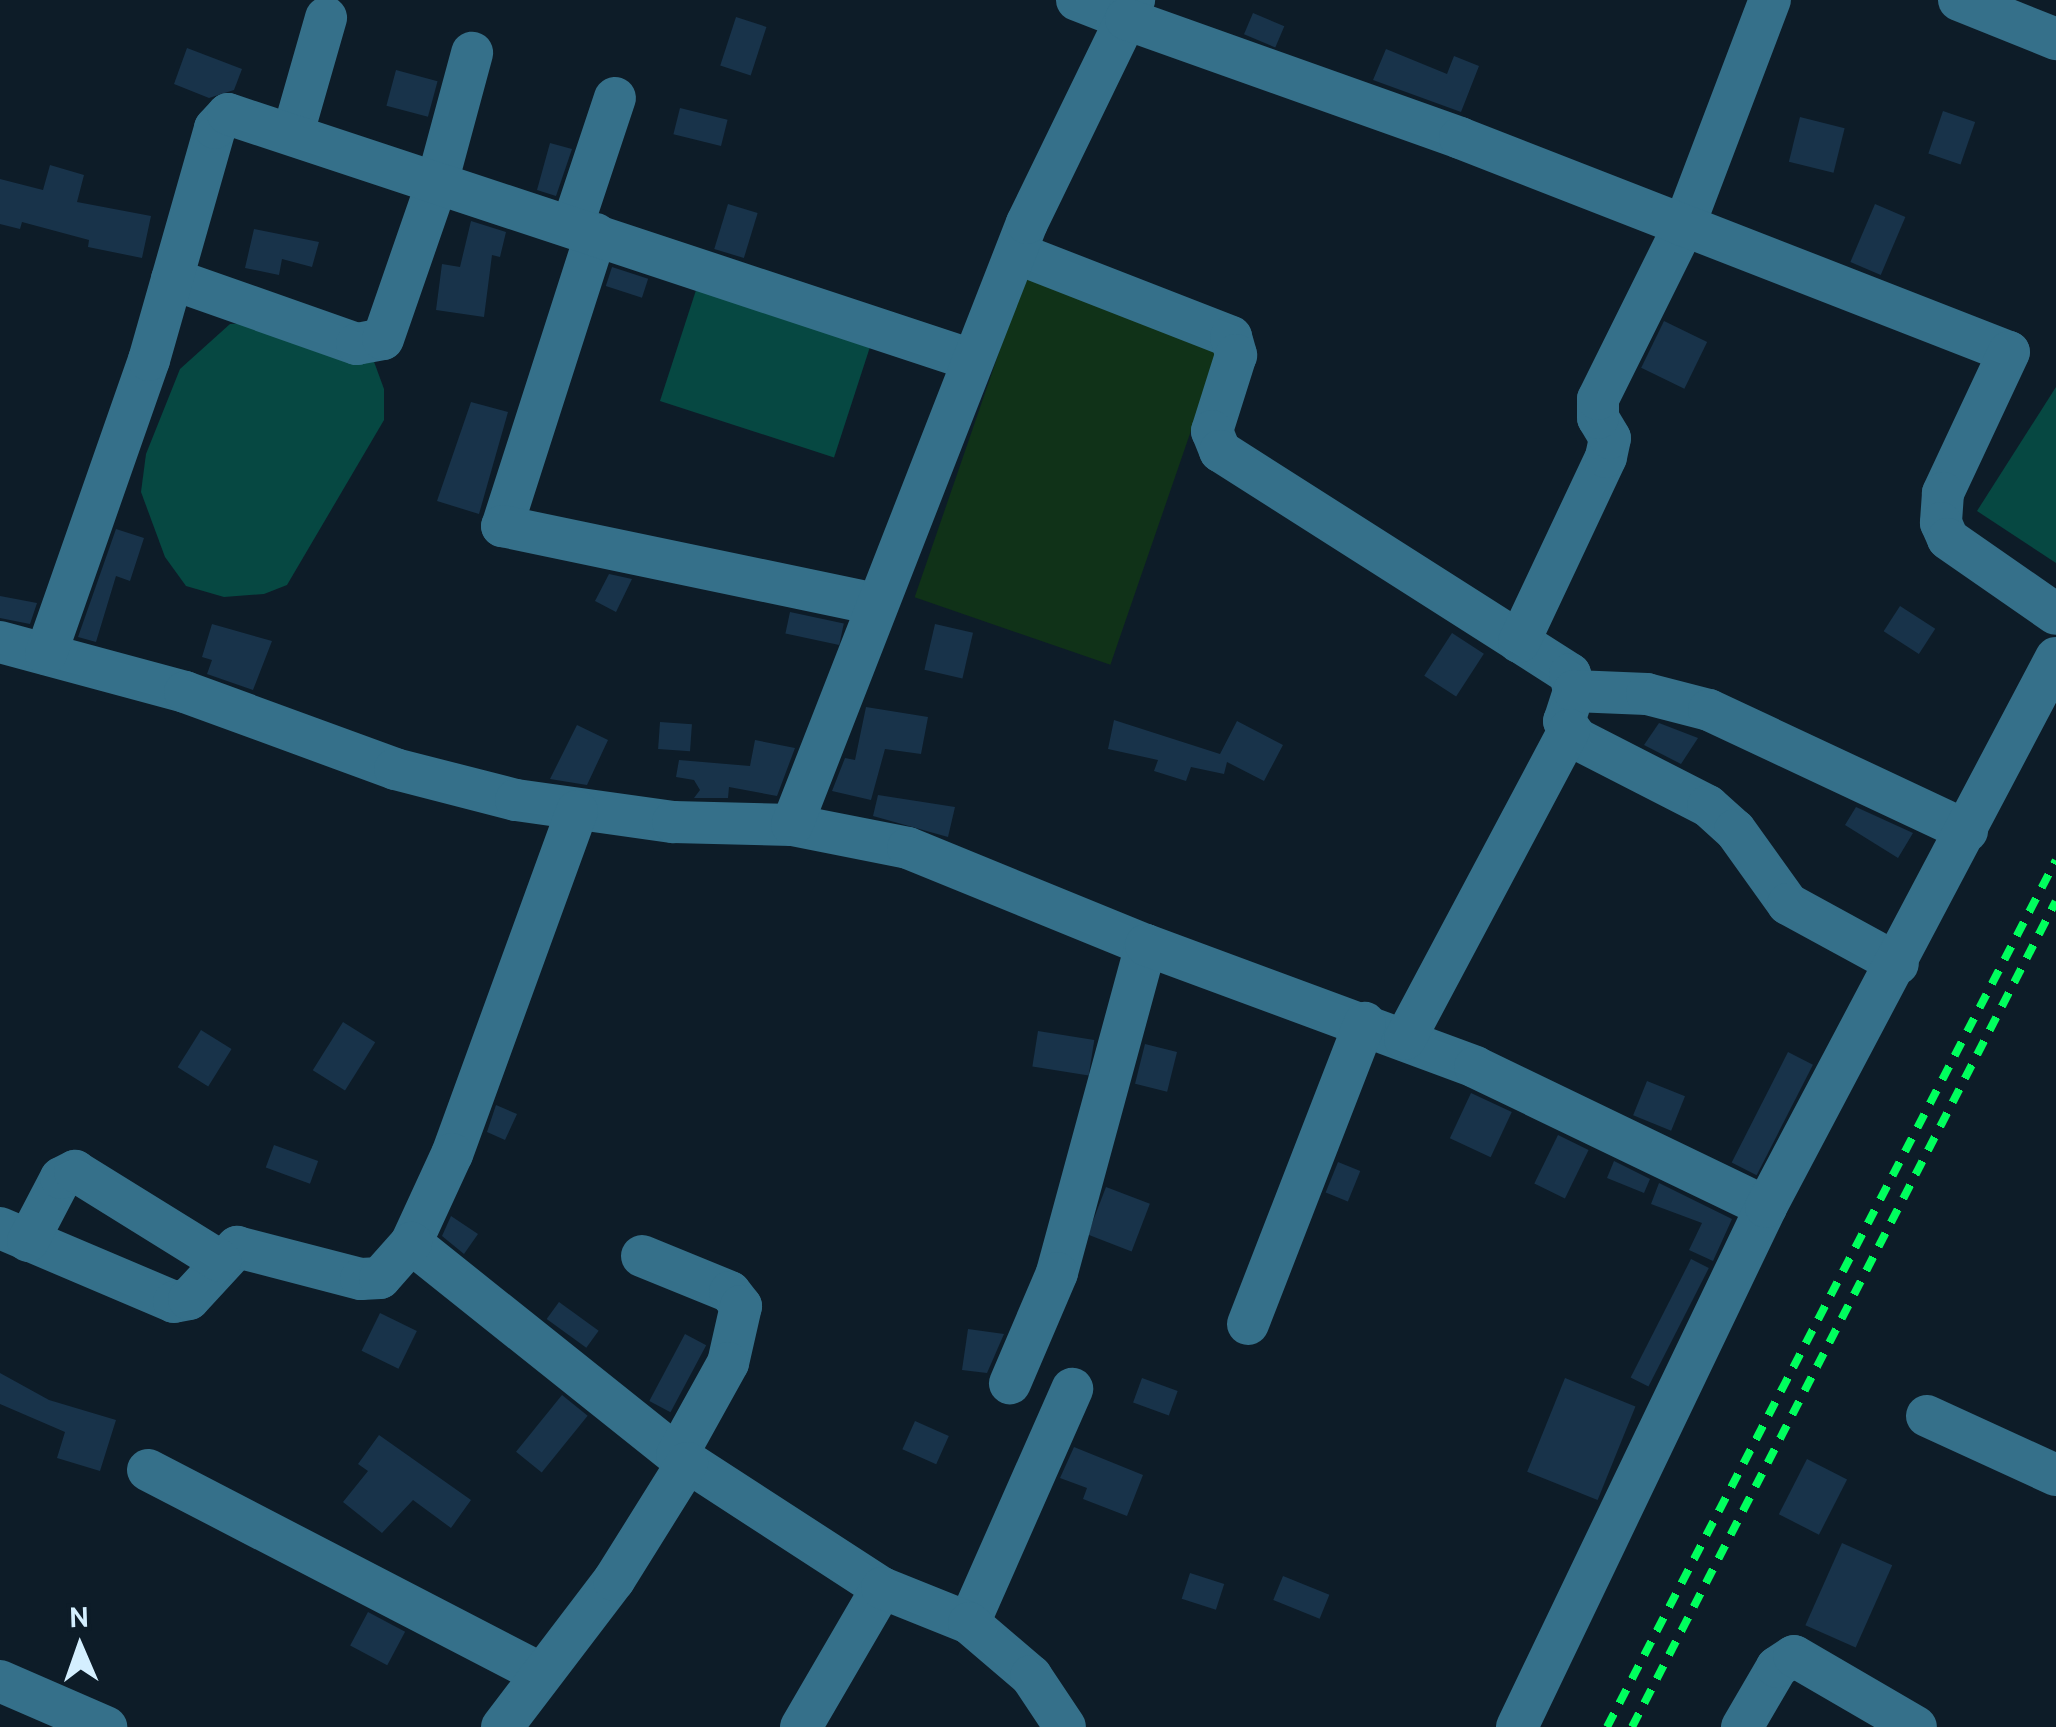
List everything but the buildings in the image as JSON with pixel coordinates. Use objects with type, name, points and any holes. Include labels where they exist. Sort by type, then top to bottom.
[{"type":"street","points":[[1077,0],[1130,10],[2013,354],[1942,493],[1941,523],[1948,539],[2056,614]]},
{"type":"street","points":[[1518,642],[1606,457],[1610,438],[1598,418],[1604,386],[1684,226],[1770,0]]},
{"type":"street","points":[[1959,0],[2056,39]]},
{"type":"street","points":[[792,825],[1027,227],[1130,10]]},
{"type":"street","points":[[294,133],[326,18]]},
{"type":"street","points":[[172,278],[372,346],[391,328],[437,183],[472,53]]},
{"type":"street","points":[[614,98],[584,230],[502,526],[876,604]]},
{"type":"street","points":[[46,654],[172,278],[218,118],[239,114],[972,360]]},
{"type":"street","points":[[1027,227],[1231,337],[1236,355],[1212,431],[1220,451],[1570,674],[1572,710],[1405,1039]]},
{"type":"street","points":[[0,642],[184,692],[395,769],[577,811],[792,825],[908,848],[1146,945],[1405,1039],[1766,1207]]},
{"type":"street","points":[[1517,1727],[1766,1207],[1898,964],[2047,676]]},
{"type":"street","points":[[1572,710],[1647,694],[1710,710],[1967,831]]},
{"type":"street","points":[[1572,710],[1708,806],[1735,830],[1788,904],[1898,964]]},
{"type":"street","points":[[220,1262],[75,1171],[60,1178],[14,1235],[174,1302],[189,1298],[220,1262],[244,1246],[361,1280],[380,1278],[410,1243],[452,1154],[577,811]]},
{"type":"street","points":[[1010,1383],[1068,1238],[1146,945]]},
{"type":"street","points":[[1248,1324],[1365,1023]]},
{"type":"street","points":[[410,1243],[682,1459],[882,1588],[969,1623],[1031,1676],[1065,1727]]},
{"type":"street","points":[[502,1727],[614,1580],[682,1459],[728,1363],[741,1306],[730,1292],[642,1256]]},
{"type":"street","points":[[969,1623],[1072,1389]]},
{"type":"street","points":[[1927,1416],[2052,1462]]},
{"type":"street","points":[[148,1470],[540,1673]]},
{"type":"street","points":[[801,1727],[882,1588]]},
{"type":"street","points":[[1742,1727],[1777,1666],[1794,1656],[1916,1727]]},
{"type":"street","points":[[0,1681],[106,1727]]},
{"type":"shaded area","points":[[1026,274],[1222,341],[1110,665],[915,597]]},
{"type":"shaded area","points":[[698,284],[872,341],[834,458],[660,401]]},
{"type":"shaded area","points":[[250,323],[373,359],[384,389],[384,420],[287,585],[264,594],[224,597],[186,586],[165,557],[141,492],[146,454],[180,369],[230,324]]},
{"type":"shaded area","points":[[2056,387],[2056,563],[1977,511]]},
{"type":"railway","points":[[1607,1727],[2056,860]]},
{"type":"railway","points":[[1632,1727],[2056,901]]}]
